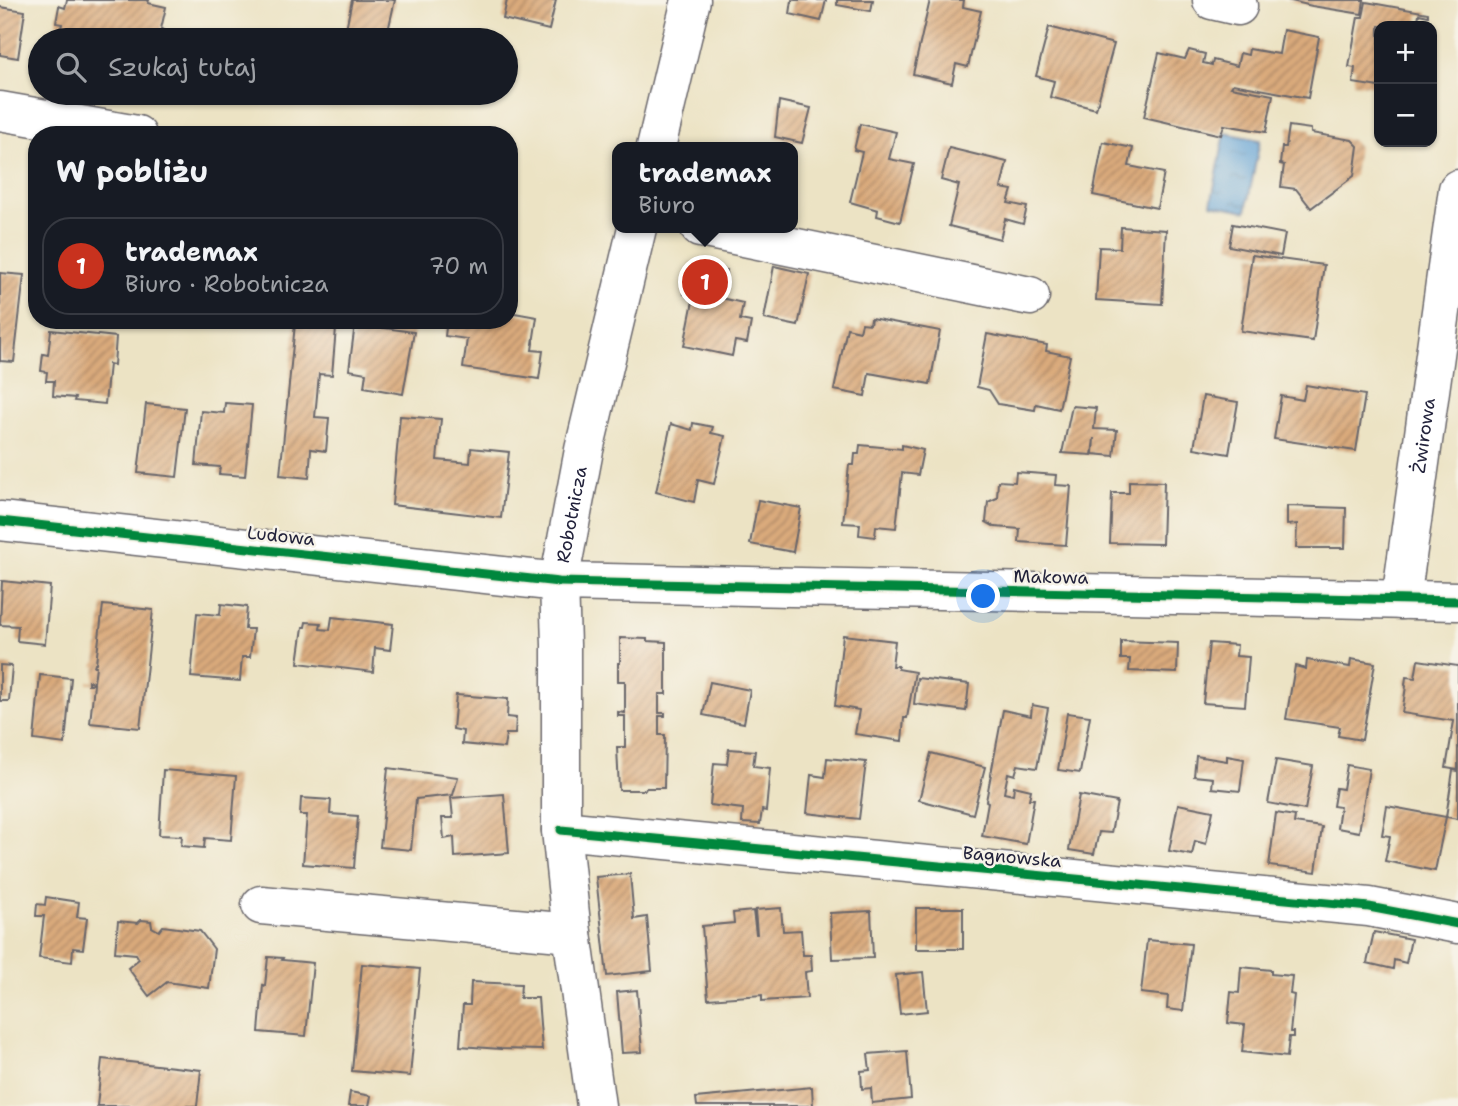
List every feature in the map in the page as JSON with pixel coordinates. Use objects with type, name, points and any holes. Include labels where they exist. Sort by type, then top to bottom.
[{"type":"street","points":[[657,142],[691,0]]},
{"type":"street","points":[[0,111],[85,126]]},
{"type":"street","name":"Żwirowa","points":[[1401,600],[1458,189]]},
{"type":"street","name":"Robotnicza","points":[[596,1106],[561,830],[559,582],[584,450],[636,233]]},
{"type":"street","points":[[723,233],[1030,296]]},
{"type":"street","name":"Ludowa","points":[[0,521],[559,582]]},
{"type":"street","name":"Makowa","points":[[559,582],[1458,601]]},
{"type":"street","name":"Bagnowska","points":[[561,830],[1369,907],[1458,925]]},
{"type":"street","points":[[261,905],[572,933]]},
{"type":"water","points":[[1225,133],[1260,140],[1246,211],[1211,204]]},
{"type":"building","points":[[67,0],[149,0],[148,3],[166,7],[161,28],[61,28],[62,24],[56,23],[59,6],[65,8]]},
{"type":"building","points":[[352,0],[395,0],[389,28],[346,28]]},
{"type":"building","points":[[507,0],[556,0],[549,30],[503,19]]},
{"type":"building","points":[[792,0],[826,0],[821,21],[790,14]]},
{"type":"building","points":[[837,0],[873,0],[871,11],[837,5]]},
{"type":"building","points":[[930,0],[964,0],[963,7],[981,11],[968,67],[956,64],[952,83],[913,74]]},
{"type":"building","points":[[1287,0],[1364,0],[1362,14]]},
{"type":"building","points":[[1366,2],[1428,13],[1428,16],[1419,14],[1418,21],[1374,21],[1374,86],[1353,83],[1355,68],[1349,67],[1358,17],[1363,17]]},
{"type":"building","points":[[0,7],[25,11],[18,58],[0,55]]},
{"type":"building","points":[[1049,27],[1114,44],[1096,109],[1050,97],[1054,81],[1036,76]]},
{"type":"building","points":[[1283,30],[1319,37],[1308,98],[1233,84],[1231,87],[1273,95],[1266,132],[1224,125],[1221,135],[1144,117],[1159,53],[1185,59],[1189,50],[1205,54],[1203,63],[1212,65],[1213,60],[1237,66],[1240,53],[1248,55],[1249,49],[1279,54]]},
{"type":"building","points":[[779,101],[811,108],[802,143],[775,137]]},
{"type":"building","points":[[860,124],[896,132],[889,159],[914,164],[900,222],[877,216],[878,210],[850,202],[862,152],[854,150]]},
{"type":"building","points":[[1289,126],[1352,140],[1358,146],[1354,176],[1311,208],[1296,189],[1281,187],[1284,165],[1280,164],[1282,147],[1286,147]]},
{"type":"building","points":[[1103,142],[1133,148],[1129,166],[1164,173],[1157,208],[1093,195]]},
{"type":"building","points":[[949,148],[1007,162],[1001,188],[1012,190],[1008,203],[1027,207],[1023,224],[1005,219],[1000,239],[949,226],[959,185],[941,180]]},
{"type":"building","points":[[1233,224],[1285,234],[1281,256],[1229,246]]},
{"type":"building","points":[[1121,227],[1166,230],[1162,304],[1096,300],[1099,247],[1120,248]]},
{"type":"building","points":[[1252,255],[1324,265],[1313,341],[1241,331]]},
{"type":"building","points":[[691,263],[727,270],[721,298],[743,303],[740,320],[751,322],[747,343],[735,341],[732,356],[684,346],[694,296],[684,294]]},
{"type":"building","points":[[774,266],[809,274],[798,326],[764,319]]},
{"type":"building","points":[[0,273],[24,275],[14,362],[0,361]]},
{"type":"building","points":[[518,314],[537,317],[532,350],[543,351],[539,379],[463,368],[467,339],[445,336],[446,329],[518,329]]},
{"type":"building","points":[[871,318],[940,331],[930,384],[869,373],[865,396],[834,390],[847,328],[860,331],[862,323],[870,324]]},
{"type":"building","points":[[295,329],[336,329],[332,375],[319,374],[315,417],[329,418],[326,451],[311,449],[309,478],[280,475]]},
{"type":"building","points":[[354,329],[414,332],[403,394],[364,387],[366,373],[349,370]]},
{"type":"building","points":[[51,330],[116,337],[114,365],[109,364],[105,404],[53,396],[54,381],[46,381],[47,372],[41,371],[43,354],[48,355]]},
{"type":"building","points":[[987,334],[1047,345],[1046,351],[1070,356],[1059,409],[1036,404],[1035,410],[998,404],[989,390],[977,387]]},
{"type":"building","points":[[1306,385],[1365,395],[1356,451],[1274,439],[1281,396],[1303,400]]},
{"type":"building","points":[[1203,396],[1238,402],[1229,454],[1194,448]]},
{"type":"building","points":[[225,403],[252,405],[245,476],[219,474],[220,467],[196,465],[201,411],[224,413]]},
{"type":"building","points":[[146,404],[185,408],[177,477],[138,473]]},
{"type":"building","points":[[1072,406],[1096,408],[1094,429],[1117,430],[1114,456],[1093,454],[1094,438],[1092,455],[1062,453]]},
{"type":"building","points":[[400,416],[441,419],[437,460],[470,463],[471,448],[509,452],[501,518],[392,505]]},
{"type":"building","points":[[693,423],[713,427],[711,433],[725,436],[714,484],[698,480],[694,502],[656,492],[671,424],[692,430]]},
{"type":"building","points":[[860,445],[902,449],[902,445],[923,450],[918,475],[902,473],[896,528],[876,526],[875,537],[859,535],[860,524],[843,523],[849,465],[854,465],[855,454],[859,454]]},
{"type":"building","points":[[1016,472],[1056,475],[1055,485],[1071,486],[1066,545],[1019,542],[1020,529],[995,527],[986,522],[988,502],[997,498],[998,481],[1015,482]]},
{"type":"building","points":[[1129,481],[1164,482],[1162,544],[1110,543],[1112,493],[1129,493]]},
{"type":"building","points":[[758,500],[801,508],[793,552],[750,544]]},
{"type":"building","points":[[1287,506],[1346,508],[1345,548],[1296,548],[1297,524],[1287,525]]},
{"type":"building","points":[[2,581],[50,586],[45,644],[17,641],[18,626],[0,625]]},
{"type":"building","points":[[221,604],[247,607],[245,629],[253,629],[250,657],[242,657],[240,681],[191,677],[197,613],[220,615]]},
{"type":"building","points":[[103,605],[153,610],[140,728],[90,723],[94,684],[88,684],[88,681],[94,682]]},
{"type":"building","points":[[332,617],[393,624],[390,650],[375,648],[373,672],[298,663],[306,622],[321,623],[320,629],[330,630]]},
{"type":"building","points":[[843,635],[895,641],[892,666],[915,672],[907,718],[904,718],[902,741],[855,734],[859,710],[835,706]]},
{"type":"building","points":[[620,638],[666,642],[666,694],[659,694],[659,713],[665,713],[665,716],[659,716],[659,735],[665,735],[664,788],[619,790],[617,747],[625,747],[625,716],[618,716],[618,712],[625,713],[625,681],[618,681]]},
{"type":"building","points":[[1121,641],[1178,643],[1177,673],[1129,671],[1130,659],[1121,659]]},
{"type":"building","points":[[1209,643],[1237,645],[1236,656],[1249,657],[1245,706],[1203,703]]},
{"type":"building","points":[[1351,659],[1375,663],[1362,740],[1338,736],[1340,727],[1286,719],[1295,666],[1306,669],[1307,660],[1350,667]]},
{"type":"building","points":[[1418,660],[1458,666],[1458,770],[1446,768],[1454,721],[1402,713],[1406,677],[1415,678]]},
{"type":"building","points":[[0,665],[12,666],[9,701],[0,701]]},
{"type":"building","points":[[40,675],[71,678],[65,744],[34,740]]},
{"type":"building","points":[[917,678],[969,684],[966,711],[914,704]]},
{"type":"building","points":[[710,682],[750,690],[744,723],[703,715]]},
{"type":"building","points":[[456,695],[508,699],[507,717],[516,718],[515,734],[506,734],[504,748],[462,744],[463,731],[453,729]]},
{"type":"building","points":[[1032,705],[1048,708],[1037,768],[1018,765],[1015,775],[1008,773],[1004,793],[1013,795],[1014,786],[1031,790],[1029,799],[1034,799],[1026,844],[982,836],[1003,710],[1031,716]]},
{"type":"building","points":[[1067,713],[1090,716],[1080,773],[1058,770]]},
{"type":"building","points":[[729,749],[755,751],[753,766],[770,768],[766,811],[762,810],[760,824],[742,823],[743,809],[710,805],[714,763],[727,764]]},
{"type":"building","points":[[931,753],[985,767],[973,814],[919,800]]},
{"type":"building","points":[[1196,756],[1227,761],[1227,756],[1244,759],[1240,791],[1212,788],[1213,778],[1194,776]]},
{"type":"building","points":[[827,758],[866,762],[859,819],[807,813],[811,775],[825,777]]},
{"type":"building","points":[[1276,760],[1313,766],[1305,810],[1268,803]]},
{"type":"building","points":[[1347,765],[1369,769],[1359,832],[1337,828],[1340,807],[1333,806],[1336,788],[1343,789]]},
{"type":"building","points":[[388,768],[458,777],[453,795],[416,799],[411,850],[380,847]]},
{"type":"building","points":[[163,770],[236,776],[231,840],[205,838],[204,848],[181,846],[182,836],[159,835]]},
{"type":"building","points":[[1453,770],[1458,771],[1458,819],[1446,817]]},
{"type":"building","points":[[504,794],[509,853],[455,857],[454,837],[444,839],[442,818],[453,818],[451,798]]},
{"type":"building","points":[[1079,795],[1117,802],[1111,833],[1099,832],[1094,854],[1069,850]]},
{"type":"building","points":[[301,798],[331,800],[330,814],[358,816],[354,868],[303,864],[307,815],[300,815]]},
{"type":"building","points":[[1178,804],[1213,811],[1206,844],[1195,841],[1192,855],[1169,851]]},
{"type":"building","points":[[1387,806],[1446,817],[1435,871],[1385,861],[1390,836],[1382,835]]},
{"type":"building","points":[[1276,813],[1295,816],[1294,823],[1322,827],[1316,872],[1269,866]]},
{"type":"building","points":[[630,874],[634,919],[647,917],[652,971],[607,976],[596,877]]},
{"type":"building","points":[[46,897],[79,902],[77,917],[87,918],[83,949],[73,948],[72,962],[39,958],[44,916],[36,916],[37,904],[45,905]]},
{"type":"building","points":[[781,908],[783,931],[801,930],[803,955],[811,955],[812,971],[805,972],[807,998],[762,1001],[762,995],[708,999],[702,926],[734,923],[733,913],[753,911],[757,934],[755,910]]},
{"type":"building","points":[[916,908],[963,908],[963,949],[916,949]]},
{"type":"building","points":[[871,911],[873,958],[832,959],[830,913]]},
{"type":"building","points":[[141,920],[151,921],[152,927],[159,931],[163,926],[200,931],[214,949],[209,988],[167,982],[149,996],[128,968],[139,959],[136,954],[115,952],[118,921],[138,923]]},
{"type":"building","points":[[1374,932],[1411,939],[1406,963],[1394,960],[1393,969],[1367,963]]},
{"type":"building","points":[[1147,940],[1191,944],[1183,1011],[1167,1009],[1168,996],[1141,993]]},
{"type":"building","points":[[268,957],[313,963],[306,1036],[259,1032]]},
{"type":"building","points":[[362,964],[420,969],[410,1076],[352,1071]]},
{"type":"building","points":[[1241,967],[1271,970],[1271,974],[1292,976],[1290,994],[1294,995],[1290,1032],[1293,1032],[1293,1037],[1289,1037],[1287,1057],[1242,1052],[1245,1025],[1228,1023],[1231,992],[1239,993]]},
{"type":"building","points":[[923,972],[927,1011],[900,1014],[896,975]]},
{"type":"building","points":[[471,982],[521,984],[520,998],[538,998],[542,1050],[460,1046],[463,1005],[470,1005]]},
{"type":"building","points":[[637,990],[642,1052],[622,1053],[617,992]]},
{"type":"building","points":[[907,1051],[911,1099],[872,1103],[871,1088],[862,1089],[861,1071],[870,1070],[868,1054]]},
{"type":"building","points":[[102,1059],[201,1070],[197,1106],[97,1106]]},
{"type":"building","points":[[812,1087],[813,1106],[697,1106],[696,1098]]},
{"type":"building","points":[[350,1092],[371,1096],[369,1106],[348,1106]]},
{"type":"cycle path","points":[[0,521],[559,582],[1458,601]]},
{"type":"cycle path","points":[[561,830],[1369,907],[1458,924]]},
{"type":"place","name":"trademax","points":[[705,282]]}]
